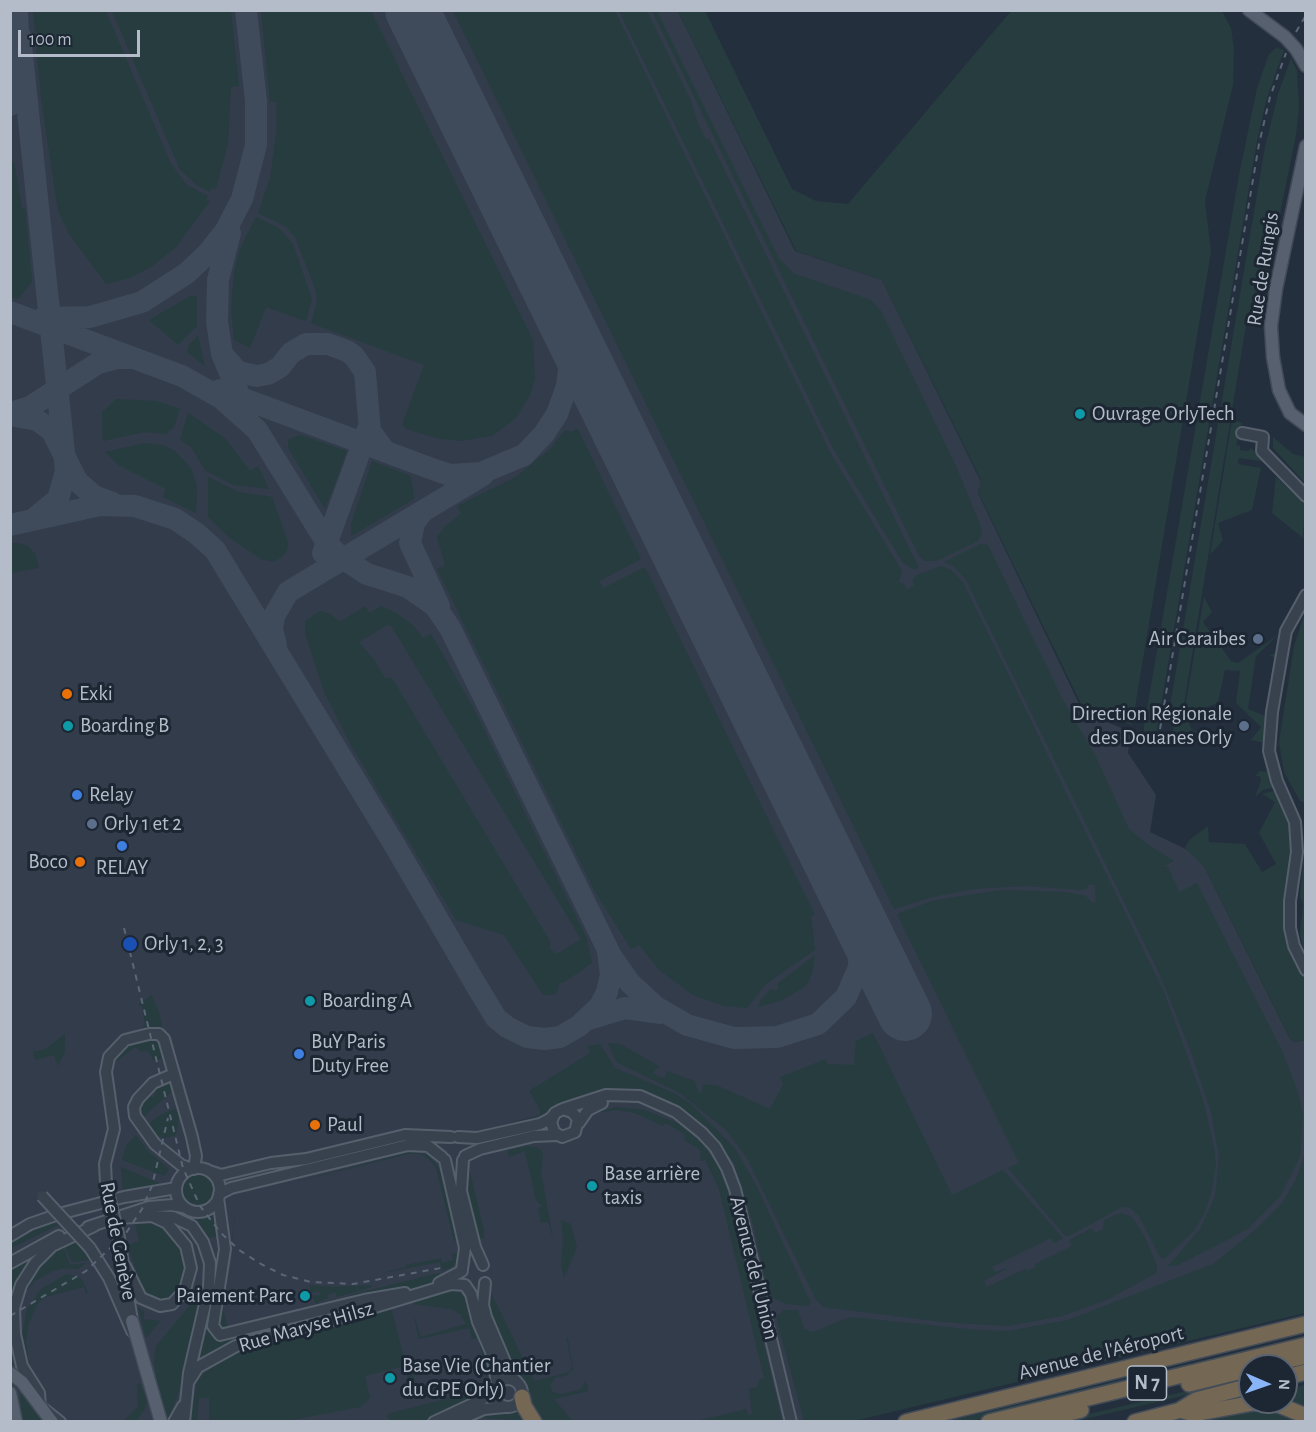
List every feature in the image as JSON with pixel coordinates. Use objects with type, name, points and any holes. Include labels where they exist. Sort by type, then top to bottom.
[{"type":"highway","name":"Avenue de l'Aéroport","points":[[906,1422],[1305,1324]]},
{"type":"highway","points":[[1164,1359],[1180,1361],[1305,1334]]},
{"type":"highway","name":"N 7","points":[[989,1422],[1305,1345]]},
{"type":"highway","name":"N 7","points":[[1034,1422],[1238,1372]]},
{"type":"highway","points":[[1180,1410],[1196,1400],[1238,1389]]},
{"type":"highway","points":[[519,1390],[524,1406],[534,1422]]},
{"type":"highway","points":[[1135,1422],[1238,1397]]},
{"type":"highway","points":[[1180,1410],[1194,1414],[1253,1403],[1274,1403],[1286,1405],[1305,1416]]},
{"type":"main road","points":[[1249,10],[1285,37],[1296,49],[1305,66]]},
{"type":"main road","name":"Rue de Rungis","points":[[1305,146],[1276,289],[1271,326],[1273,357],[1279,390],[1290,412],[1305,425]]},
{"type":"main road","points":[[132,1321],[159,1418]]},
{"type":"main road","points":[[12,1372],[52,1422]]},
{"type":"main road","points":[[10,1393],[16,1422]]},
{"type":"street","points":[[1242,433],[1263,437],[1262,451],[1305,496]]},
{"type":"street","points":[[1305,595],[1287,631],[1272,712],[1269,751],[1277,780],[1295,822],[1297,852],[1290,901],[1290,928],[1294,946],[1305,970]]},
{"type":"street","name":"Rue de Genève","points":[[132,1321],[125,1266],[106,1183],[105,1164],[114,1121],[107,1090],[106,1066],[116,1048],[136,1036],[155,1033],[162,1036],[192,1137],[196,1156],[193,1169]]},
{"type":"street","points":[[169,1076],[153,1083],[135,1102],[134,1112],[137,1120],[155,1144],[181,1165],[193,1169]]},
{"type":"street","name":"Avenue de l'Union","points":[[193,1169],[221,1175],[271,1163],[306,1159],[405,1136],[484,1137],[540,1124],[559,1111],[606,1095],[631,1095],[660,1103],[694,1126],[714,1147],[732,1178],[791,1422]]},
{"type":"street","name":"Avenue de l'Union","points":[[10,1263],[70,1231],[94,1226],[149,1207],[172,1204],[193,1212],[204,1212],[213,1206],[219,1196],[231,1188],[408,1145],[428,1146],[443,1158],[455,1163],[480,1149],[534,1136],[572,1136],[584,1113],[594,1106],[621,1101],[660,1109],[694,1126]]},
{"type":"street","points":[[557,1135],[551,1122],[559,1111],[576,1115],[579,1123]]},
{"type":"street","points":[[454,1422],[484,1409],[508,1407],[515,1405],[519,1390],[486,1317],[483,1305],[487,1274],[475,1247],[461,1191],[460,1177],[466,1146],[454,1137],[441,1144],[465,1248],[462,1270],[465,1285],[473,1299],[478,1322],[492,1354],[497,1386],[496,1399],[508,1407]]},
{"type":"street","points":[[183,1207],[177,1198],[176,1188],[182,1175],[193,1169]]},
{"type":"street","points":[[208,1171],[217,1180],[219,1196]]},
{"type":"street","points":[[11,1235],[46,1218],[124,1197],[176,1188]]},
{"type":"street","points":[[42,1196],[90,1248],[114,1288],[137,1344]]},
{"type":"street","name":"Rue Maryse Hilsz","points":[[219,1196],[225,1249],[214,1310],[214,1330],[224,1335],[375,1297],[451,1284],[465,1285]]},
{"type":"street","points":[[125,1266],[137,1293],[152,1305],[172,1304],[185,1290],[191,1268],[186,1246],[173,1228],[152,1216]]},
{"type":"street","points":[[118,1218],[173,1217],[192,1226],[203,1242],[210,1263],[209,1287],[192,1358],[184,1422]]},
{"type":"street","points":[[60,1422],[40,1406],[39,1393],[18,1353],[14,1321],[16,1297],[28,1273],[45,1252],[63,1240],[94,1226]]},
{"type":"street","points":[[462,1270],[472,1262],[483,1265]]},
{"type":"street","name":"Rue Maryse Hilsz","points":[[189,1381],[198,1367],[247,1342],[332,1320],[434,1287],[462,1270]]},
{"type":"street","points":[[465,1285],[475,1288],[485,1283]]},
{"type":"street","points":[[434,1422],[481,1401],[497,1386],[509,1379],[519,1390]]},
{"type":"street","points":[[174,1422],[186,1401]]},
{"type":"shaded area","points":[[10,11],[678,11],[795,251],[882,280],[981,482],[978,493],[1083,712],[1131,732],[1128,753],[1156,795],[1150,832],[1190,851],[1204,866],[1290,1039],[1294,1042],[1305,1040],[1305,1208],[1273,1243],[819,1421],[11,1421]]},
{"type":"green space","points":[[33,11],[106,11],[171,164],[187,185],[208,196],[206,200],[210,201],[176,247],[154,265],[132,277],[106,284],[69,234],[58,211],[41,98]]},
{"type":"green space","points":[[112,11],[231,11],[239,86],[231,87],[228,144],[216,189],[211,188],[210,192],[197,185],[180,170]]},
{"type":"green space","points":[[261,11],[371,11],[533,340],[535,379],[530,395],[516,418],[492,436],[460,441],[436,438],[406,429],[402,425],[424,365],[311,323],[317,302],[316,291],[295,237],[286,227],[258,213],[270,178],[277,126],[276,102],[270,102]]},
{"type":"green space","points":[[453,11],[615,11],[830,452],[902,571],[899,582],[904,584],[907,590],[914,585],[912,580],[917,575],[941,566],[951,570],[963,582],[1164,992],[1203,1099],[1216,1164],[1211,1194],[1203,1216],[1193,1232],[1164,1259],[1160,1257],[1139,1216],[1129,1207],[1122,1207],[1069,1236],[1065,1236],[1008,1168],[1019,1163],[897,914],[935,900],[1002,890],[1066,892],[1086,896],[1092,902],[1096,902],[1095,885],[1089,884],[1086,889],[1080,890],[1026,886],[973,889],[933,897],[894,909]]},
{"type":"green space","points":[[619,11],[647,11],[692,103],[705,138],[710,140],[919,568],[913,569],[903,563],[834,450]]},
{"type":"green space","points":[[652,11],[657,11],[779,259],[795,274],[871,300],[881,311],[956,466],[981,527],[982,533],[978,541],[936,561],[925,561],[919,556]]},
{"type":"green space","points":[[678,11],[705,11],[792,189],[816,201],[848,204],[1011,11],[1222,11],[1231,28],[1234,49],[1233,85],[1205,201],[1211,252],[1132,725],[1084,710],[978,492],[981,480],[882,280],[796,251]]},
{"type":"green space","points":[[1276,48],[1284,50],[1266,101],[1257,141],[1155,741],[1144,735],[1144,726],[1239,175],[1257,88],[1269,54]]},
{"type":"green space","points":[[1291,58],[1297,71],[1299,108],[1296,135],[1265,288],[1261,326],[1246,325],[1183,710],[1192,730],[1200,732],[1186,741],[1178,741],[1178,744],[1171,743],[1176,710],[1180,708],[1170,706],[1265,147],[1278,94]]},
{"type":"green space","points":[[10,160],[14,162],[22,208],[25,208],[32,282],[18,299],[11,297]]},
{"type":"green space","points":[[256,217],[279,228],[293,244],[312,299],[306,321],[266,307],[250,348],[234,340],[231,310],[234,272],[241,246]]},
{"type":"green space","points":[[192,295],[197,297],[197,326],[178,345],[149,320]]},
{"type":"green space","points":[[198,335],[205,366],[187,352],[189,345]]},
{"type":"green space","points":[[116,399],[157,401],[180,409],[174,427],[166,434],[144,432],[103,441],[102,412]]},
{"type":"green space","points":[[188,413],[225,438],[250,471],[258,466],[269,489],[233,485],[205,470],[191,447],[180,440]]},
{"type":"green space","points":[[1232,420],[1242,423],[1236,445],[1240,446],[1240,450],[1248,451],[1251,448],[1266,462],[1239,458],[1238,464],[1261,468],[1252,510],[1218,523],[1223,540],[1210,555]]},
{"type":"green space","points":[[578,429],[641,559],[599,581],[603,588],[645,567],[815,915],[811,916],[815,950],[766,984],[747,1008],[724,1006],[693,995],[659,970],[639,945],[631,949],[594,890],[437,569],[445,565],[437,537],[445,526],[461,514],[457,506],[516,477],[550,449],[565,430],[571,432]]},
{"type":"green space","points":[[300,435],[347,451],[325,509],[288,448],[288,440]]},
{"type":"green space","points":[[1273,437],[1293,454],[1305,457],[1305,483],[1273,448]]},
{"type":"green space","points":[[145,443],[162,445],[175,451],[191,468],[197,487],[196,513],[163,497],[166,489],[118,465],[105,452]]},
{"type":"green space","points":[[372,461],[411,476],[414,499],[351,536],[351,524]]},
{"type":"green space","points":[[208,477],[239,492],[272,497],[288,542],[287,551],[282,557],[273,562],[261,559],[230,538],[208,517]]},
{"type":"green space","points":[[1276,477],[1305,504],[1303,538],[1272,513]]},
{"type":"green space","points":[[11,543],[20,543],[29,547],[36,555],[39,568],[11,573]]},
{"type":"green space","points":[[980,544],[988,545],[1063,700],[1095,755],[1129,829],[1174,861],[1163,866],[1168,867],[1179,892],[1197,883],[1283,1053],[1298,1092],[1303,1116],[1300,1157],[1281,1195],[1248,1229],[1176,1266],[1168,1266],[1200,1229],[1215,1196],[1219,1157],[1211,1113],[1191,1052],[1159,973],[966,580],[953,566],[944,562]]},
{"type":"green space","points":[[1204,597],[1212,612],[1203,622],[1231,661],[1238,663],[1279,634],[1256,656],[1248,709],[1266,716],[1274,657],[1269,656],[1277,654],[1265,743],[1251,740],[1261,727],[1236,703],[1240,671],[1225,670],[1218,702],[1188,714],[1185,708]]},
{"type":"green space","points":[[365,606],[370,613],[381,606],[413,625],[423,638],[431,634],[473,707],[587,939],[592,963],[563,983],[559,983],[558,991],[553,995],[543,995],[504,935],[456,920],[352,747],[324,692],[305,633],[305,621],[320,611],[330,614],[340,622]],"holes":[[[387,625],[392,627],[581,939],[557,954],[550,949],[550,941],[392,678],[385,678],[375,661],[359,642]]]},
{"type":"green space","points":[[1305,613],[1305,803],[1300,801],[1284,772],[1279,742],[1294,646]]},
{"type":"green space","points":[[1260,771],[1269,772],[1276,787],[1263,790],[1255,797],[1261,780],[1260,776],[1255,776]]},
{"type":"green space","points":[[1277,790],[1290,820],[1294,849],[1290,947],[1305,978],[1305,1040],[1294,1042],[1290,1039],[1204,866],[1185,848],[1189,840],[1208,826],[1209,842],[1245,844],[1262,872],[1276,864],[1259,833],[1275,802],[1262,794]]},
{"type":"green space","points":[[1305,842],[1305,954],[1300,935],[1303,904],[1300,897]]},
{"type":"green space","points":[[815,955],[812,974],[806,986],[780,1001],[758,1007],[761,999],[772,988],[774,991],[778,989],[777,984]]},
{"type":"green space","points":[[151,995],[158,1009],[163,1030],[142,1028],[145,1025],[144,1017],[142,1006],[138,1005]]},
{"type":"green space","points":[[873,1033],[952,1195],[1003,1170],[1063,1238],[1054,1243],[1051,1238],[992,1267],[995,1272],[1008,1268],[984,1281],[987,1287],[1025,1269],[1027,1271],[1036,1267],[1035,1264],[1072,1246],[1069,1240],[1092,1228],[1095,1233],[1103,1230],[1104,1220],[1121,1213],[1132,1217],[1144,1235],[1157,1265],[1156,1273],[1109,1299],[1062,1316],[1008,1326],[943,1322],[823,1307],[816,1300],[747,1158],[726,1130],[678,1092],[616,1062],[608,1043],[620,1044],[659,1066],[653,1073],[659,1077],[665,1078],[666,1071],[695,1081],[698,1091],[702,1093],[703,1084],[718,1086],[770,1109],[783,1085],[780,1077],[826,1059],[827,1064],[854,1065],[856,1041]]},
{"type":"green space","points":[[65,1034],[65,1052],[58,1066],[54,1055],[35,1060],[33,1052],[45,1049]]},
{"type":"green space","points":[[153,1037],[161,1040],[158,1041],[159,1047],[162,1045],[165,1057],[154,1061],[147,1050],[142,1052],[135,1047],[118,1060],[114,1057],[125,1045]]},
{"type":"green space","points":[[600,1044],[615,1068],[674,1093],[691,1104],[735,1148],[756,1185],[811,1303],[808,1306],[787,1304],[769,1296],[753,1224],[734,1163],[708,1128],[673,1103],[635,1089],[608,1088],[578,1100],[556,1103],[542,1116],[509,1123],[540,1115],[540,1110],[529,1091],[590,1053],[588,1046]]},
{"type":"green space","points":[[170,1080],[172,1091],[141,1119],[138,1108],[144,1099],[149,1096],[154,1098],[157,1085]]},
{"type":"green space","points":[[617,1107],[644,1110],[677,1123],[703,1144],[718,1166],[727,1189],[782,1421],[696,1421],[747,1409],[748,1415],[752,1414],[749,1389],[757,1387],[760,1379],[764,1378],[719,1189],[705,1160],[700,1161],[701,1152],[698,1148],[685,1141],[684,1134],[666,1123],[663,1126],[635,1113],[618,1110],[593,1113]]},
{"type":"green space","points":[[175,1109],[180,1110],[176,1135],[165,1138],[154,1135],[146,1126],[160,1115]]},
{"type":"green space","points":[[136,1135],[148,1151],[169,1169],[165,1176],[122,1160],[126,1146]]},
{"type":"green space","points":[[528,1146],[539,1148],[543,1155],[541,1172],[553,1238],[548,1222],[541,1223],[538,1208],[542,1206],[536,1200],[525,1151],[509,1157],[508,1150]]},
{"type":"green space","points":[[410,1152],[428,1155],[439,1168],[457,1240],[454,1241],[436,1168],[429,1159],[419,1154],[408,1154],[279,1186]]},
{"type":"green space","points":[[1305,1154],[1305,1313],[854,1421],[804,1421],[776,1317],[784,1310],[798,1310],[804,1329],[813,1332],[850,1317],[1009,1331],[1068,1320],[1213,1264],[1256,1229],[1282,1203],[1296,1179]]},
{"type":"green space","points":[[121,1167],[159,1183],[155,1186],[123,1190]]},
{"type":"green space","points":[[469,1168],[484,1231],[484,1238],[479,1239],[468,1192],[466,1169]]},
{"type":"green space","points":[[198,1175],[209,1179],[213,1190],[209,1201],[198,1205],[187,1201],[183,1190],[187,1179]]},
{"type":"green space","points":[[236,1210],[223,1309],[227,1326],[273,1317],[223,1328],[219,1322]]},
{"type":"green space","points":[[215,1213],[222,1237],[212,1237],[206,1241],[197,1227],[200,1226],[197,1219]]},
{"type":"green space","points":[[561,1220],[571,1224],[577,1248],[564,1278],[561,1264],[563,1239]]},
{"type":"green space","points":[[55,1222],[58,1225],[11,1248],[11,1243],[24,1235]]},
{"type":"green space","points":[[135,1222],[155,1223],[150,1225],[158,1224],[164,1228],[175,1240],[184,1259],[185,1273],[180,1285],[172,1295],[162,1300],[152,1298],[143,1289],[127,1245],[139,1241]]},
{"type":"green space","points":[[73,1240],[91,1260],[72,1262],[64,1245]]},
{"type":"green space","points":[[44,1246],[24,1270],[11,1300],[11,1269]]},
{"type":"green space","points":[[63,1246],[70,1265],[86,1263],[78,1269],[66,1268],[53,1271],[35,1281],[23,1294],[42,1263]]},
{"type":"green space","points":[[458,1253],[458,1261],[451,1268],[442,1270],[440,1262],[383,1273],[440,1257],[442,1263],[453,1260],[452,1254]]},
{"type":"green space","points":[[439,1273],[440,1280],[420,1288],[352,1298],[350,1295]]},
{"type":"green space","points":[[67,1274],[81,1278],[88,1291],[86,1294],[84,1287],[45,1297],[38,1303],[28,1325],[26,1342],[29,1363],[27,1363],[22,1336],[27,1309],[41,1289]]},
{"type":"green space","points":[[205,1276],[179,1392],[168,1420],[159,1395],[154,1361],[156,1346],[196,1298]]},
{"type":"green space","points":[[309,1285],[335,1287],[371,1285],[372,1287],[337,1297],[336,1292],[327,1295],[328,1298],[316,1304],[311,1295],[320,1296],[319,1291],[311,1293]]},
{"type":"green space","points":[[443,1290],[458,1290],[469,1303],[488,1359],[490,1382],[481,1394],[426,1420],[390,1420],[387,1416],[390,1413],[458,1396],[457,1390],[489,1382],[478,1338],[472,1339],[469,1328],[419,1339],[413,1313],[421,1337],[466,1324],[460,1314],[451,1309],[414,1304],[412,1301]]},
{"type":"green space","points":[[490,1291],[534,1381],[570,1372],[572,1366],[566,1337],[568,1339],[573,1369],[568,1375],[555,1378],[550,1386],[553,1392],[561,1394],[581,1389],[586,1380],[588,1391],[554,1399],[573,1421],[541,1421],[488,1312],[487,1298]]},
{"type":"green space","points":[[138,1307],[144,1312],[144,1319],[160,1321],[166,1315],[146,1338]]},
{"type":"green space","points":[[391,1308],[404,1358],[410,1357],[415,1382],[409,1383],[405,1366],[365,1376],[370,1398],[360,1407],[286,1421],[209,1421],[209,1398],[199,1398],[197,1421],[190,1422],[197,1382],[203,1374],[233,1354]]},
{"type":"green space","points":[[302,1320],[303,1323],[234,1341],[200,1359],[208,1324],[211,1324],[213,1334]]},
{"type":"green space","points":[[1305,1336],[1305,1341],[1206,1361],[1180,1371],[972,1421],[944,1422]]},
{"type":"green space","points":[[1238,1379],[1238,1383],[1077,1421],[1055,1422]]},
{"type":"green space","points":[[140,1383],[147,1401],[145,1409],[136,1421],[124,1421],[138,1406],[137,1384]]},
{"type":"green space","points":[[1305,1385],[1305,1412],[1298,1408],[1298,1386]]},
{"type":"green space","points":[[20,1391],[31,1405],[33,1404],[46,1421],[22,1421]]},
{"type":"green space","points":[[520,1410],[528,1421],[472,1417],[480,1414]]},
{"type":"green space","points":[[1238,1413],[1288,1414],[1303,1422],[1191,1422]]},
{"type":"taxiway","points":[[10,105],[19,62],[17,10]]},
{"type":"taxiway","points":[[43,318],[90,317],[142,302],[187,273],[208,253],[226,230],[242,199],[256,145],[256,101],[246,10]]},
{"type":"taxiway","points":[[20,36],[66,471],[58,499],[35,518]]},
{"type":"taxiway","points":[[230,233],[218,280],[217,322],[222,354],[243,404]]},
{"type":"taxiway","points":[[10,312],[182,376],[221,398],[257,430],[327,543],[338,555],[367,574],[408,587],[435,606],[450,628],[611,956],[630,983],[656,1007],[687,1025],[734,1038],[777,1037],[818,1024],[846,997],[859,967],[860,933],[849,901]]},
{"type":"taxiway","points":[[220,390],[450,475],[481,473],[524,455],[544,434],[557,414],[567,386],[569,370],[568,337],[561,314]]},
{"type":"taxiway","points":[[223,355],[238,372],[257,376],[268,374],[280,367],[291,353],[306,344],[328,344],[347,351],[354,356],[365,372],[370,431],[384,450]]},
{"type":"taxiway","points":[[10,413],[30,407],[98,363],[117,358],[129,358]]},
{"type":"taxiway","points":[[10,415],[37,420],[52,431],[77,481],[94,496],[113,503]]},
{"type":"taxiway","points":[[323,553],[368,429]]},
{"type":"taxiway","points":[[276,645],[272,629],[274,616],[288,592],[483,475]]},
{"type":"taxiway","points":[[10,525],[100,505],[135,506],[175,519],[215,550],[394,844],[496,1018],[507,1027],[527,1037],[545,1039],[560,1037],[579,1026],[600,1006],[607,992],[611,975],[608,952]]},
{"type":"taxiway","points":[[423,511],[414,523],[410,543],[439,606]]},
{"type":"taxiway","points":[[589,1019],[625,1008],[661,1013]]},
{"type":"runway","points":[[412,10],[905,1014]]},
{"type":"railway","points":[[1296,32],[1306,15]]},
{"type":"railway","points":[[1158,741],[1259,144],[1270,97],[1286,53]]},
{"type":"railway","points":[[124,928],[183,1168],[200,1206],[220,1232],[239,1250],[261,1264],[283,1275],[311,1282],[353,1284],[441,1268]]},
{"type":"railway","points":[[10,1316],[86,1271],[126,1233],[142,1209],[152,1186],[168,1118]]},
{"type":"place","name":"Ouvrage OrlyTech","points":[[1080,414]]},
{"type":"place","name":"Air Caraïbes","points":[[1258,639]]},
{"type":"place","name":"Exki","points":[[67,694]]},
{"type":"place","name":"Boarding B","points":[[68,726]]},
{"type":"place","name":"Direction Régionale des Douanes Orly","points":[[1244,726]]},
{"type":"place","name":"Relay","points":[[77,795]]},
{"type":"place","name":"Orly 1 et 2","points":[[92,824]]},
{"type":"place","name":"RELAY","points":[[122,846]]},
{"type":"place","name":"Boco","points":[[80,862]]},
{"type":"place","name":"Orly 1, 2, 3","points":[[130,944]]},
{"type":"place","name":"Boarding A","points":[[310,1001]]},
{"type":"place","name":"BuY Paris Duty Free","points":[[299,1054]]},
{"type":"place","name":"Paul","points":[[315,1125]]},
{"type":"place","name":"Base arrière taxis","points":[[592,1186]]},
{"type":"place","name":"Paiement Parc","points":[[305,1296]]},
{"type":"place","name":"Base Vie (Chantier du GPE Orly)","points":[[390,1378]]}]
